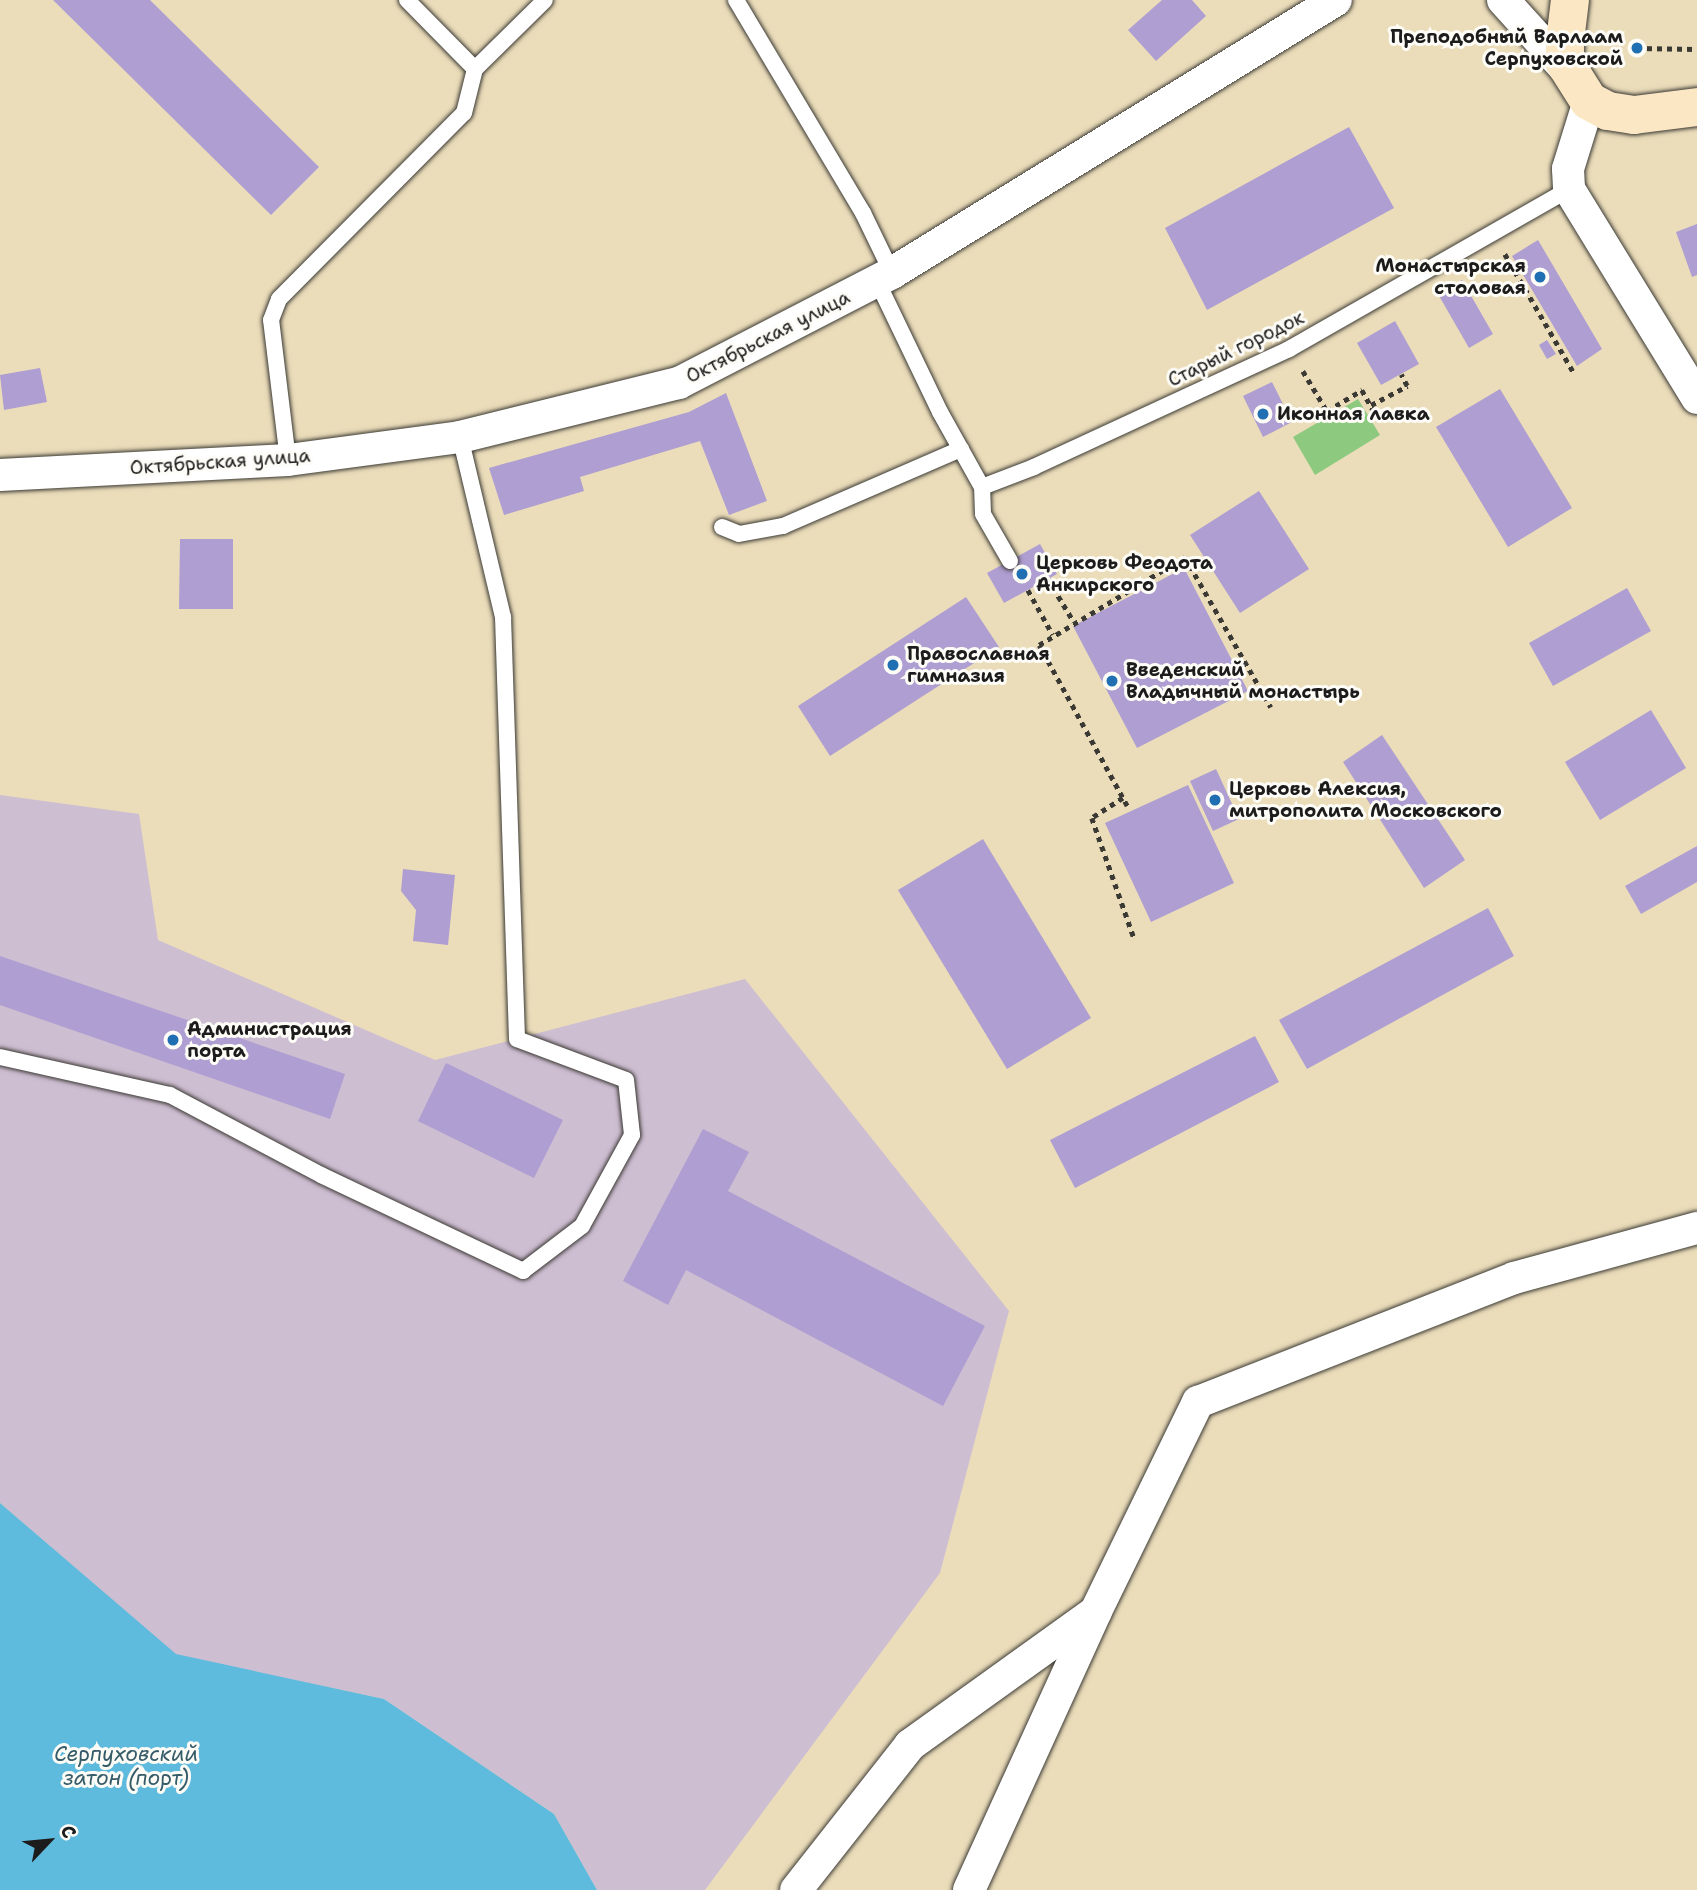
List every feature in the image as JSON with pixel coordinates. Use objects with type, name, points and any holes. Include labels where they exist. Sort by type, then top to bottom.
[{"type":"street","name":"Октябрьская улица","points":[[0,475],[288,460],[460,437],[678,383],[884,277],[1336,0]]},
{"type":"street","points":[[1503,0],[1579,87],[1608,111],[1634,115],[1697,107]]},
{"type":"street","points":[[1570,0],[1564,41],[1565,63],[1579,87],[1567,169],[1569,189],[1697,398]]},
{"type":"street","points":[[969,1890],[1096,1611],[1198,1402],[1514,1278],[1697,1228]]},
{"type":"street","points":[[796,1890],[910,1745],[1096,1611]]},
{"type":"lane","points":[[407,0],[475,69]]},
{"type":"lane","points":[[288,460],[271,320],[279,299],[464,113],[475,69],[545,0]]},
{"type":"lane","points":[[736,0],[863,213],[884,277],[961,449],[982,487],[983,514],[1010,561]]},
{"type":"lane","name":"Старый городок","points":[[982,487],[1034,467],[1289,349],[1569,189]]},
{"type":"lane","points":[[0,1057],[170,1095],[321,1175],[523,1271],[582,1226],[632,1135],[626,1080],[517,1039],[503,617],[460,437]]},
{"type":"lane","points":[[722,527],[739,534],[783,526],[961,449]]},
{"type":"path","points":[[1637,48],[1697,49]]},
{"type":"path","points":[[1492,233],[1574,373]]},
{"type":"path","points":[[1289,349],[1327,411],[1362,390],[1380,422]]},
{"type":"path","points":[[1371,405],[1407,386],[1401,374]]},
{"type":"path","points":[[1127,806],[1039,645],[1053,635],[1185,557],[1271,707]]},
{"type":"path","points":[[1048,579],[1074,622]]},
{"type":"path","points":[[1028,590],[1053,635]]},
{"type":"path","points":[[1123,798],[1092,818],[1134,938]]},
{"type":"shaded area","points":[[0,795],[139,814],[158,940],[435,1060],[745,979],[1009,1311],[940,1573],[705,1890],[597,1890],[554,1814],[384,1699],[176,1655],[0,1503]]},
{"type":"green space","points":[[1358,399],[1380,435],[1315,475],[1293,437]]},
{"type":"water","name":"Серпуховский затон (порт)","points":[[0,1503],[176,1654],[384,1699],[554,1814],[597,1890],[0,1890]]},
{"type":"building","points":[[53,0],[150,0],[319,167],[271,215]]},
{"type":"building","points":[[1162,0],[1192,0],[1206,16],[1156,61],[1128,30]]},
{"type":"building","points":[[1349,127],[1394,208],[1207,310],[1165,228]]},
{"type":"building","points":[[1697,224],[1697,275],[1692,277],[1676,232]]},
{"type":"building","points":[[1538,240],[1602,349],[1577,366],[1512,256]]},
{"type":"building","points":[[1462,280],[1493,334],[1469,348],[1438,294]]},
{"type":"building","points":[[1395,321],[1419,364],[1381,385],[1357,343]]},
{"type":"building","points":[[1547,340],[1556,354],[1547,359],[1539,345]]},
{"type":"building","points":[[40,368],[47,402],[4,410],[0,375]]},
{"type":"building","points":[[1272,382],[1292,422],[1263,437],[1243,396]]},
{"type":"building","points":[[1500,389],[1572,508],[1508,547],[1436,427]]},
{"type":"building","points":[[726,393],[767,501],[729,515],[700,441],[580,477],[584,491],[504,515],[489,468],[689,412]]},
{"type":"building","points":[[1259,491],[1309,569],[1240,613],[1190,535]]},
{"type":"building","points":[[180,539],[233,539],[233,609],[179,609]]},
{"type":"building","name":"Церковь Феодота Анкирского","points":[[1040,544],[1057,574],[1004,603],[987,573]]},
{"type":"building","points":[[1184,568],[1248,691],[1137,748],[1073,626]]},
{"type":"building","points":[[1627,588],[1651,631],[1553,686],[1529,643]]},
{"type":"building","points":[[966,597],[999,647],[830,756],[798,706]]},
{"type":"building","points":[[1651,710],[1686,768],[1600,820],[1565,762]]},
{"type":"building","points":[[1382,735],[1465,860],[1424,888],[1343,762]]},
{"type":"building","name":"Церковь Алексия, митрополита Московского","points":[[1216,769],[1239,819],[1213,831],[1190,781]]},
{"type":"building","points":[[1188,785],[1234,883],[1151,922],[1105,823]]},
{"type":"building","points":[[983,839],[1091,1018],[1007,1069],[898,890]]},
{"type":"building","points":[[1697,846],[1697,882],[1641,914],[1625,886]]},
{"type":"building","points":[[403,869],[455,875],[448,945],[413,941],[416,910],[401,891]]},
{"type":"building","points":[[1488,908],[1514,956],[1307,1069],[1279,1020]]},
{"type":"building","name":"Администрация порта","points":[[0,956],[345,1074],[330,1119],[0,1005]]},
{"type":"building","points":[[1255,1036],[1279,1082],[1075,1188],[1050,1140]]},
{"type":"building","points":[[446,1063],[563,1120],[534,1178],[418,1121]]},
{"type":"building","points":[[703,1129],[749,1152],[728,1191],[985,1326],[943,1406],[686,1270],[668,1305],[623,1281]]},
{"type":"place","name":"Преподобный Варлаам Серпуховской","points":[[1637,48]]},
{"type":"place","name":"Монастырская столовая","points":[[1540,277]]},
{"type":"place","name":"Иконная лавка","points":[[1263,414]]},
{"type":"place","name":"Церковь Феодота Анкирского","points":[[1022,574]]},
{"type":"place","name":"Православная гимназия","points":[[893,665]]},
{"type":"place","name":"Введенский Владычный монастырь","points":[[1112,681]]},
{"type":"place","name":"Церковь Алексия, митрополита Московского","points":[[1215,800]]},
{"type":"place","name":"Администрация порта","points":[[173,1040]]}]
